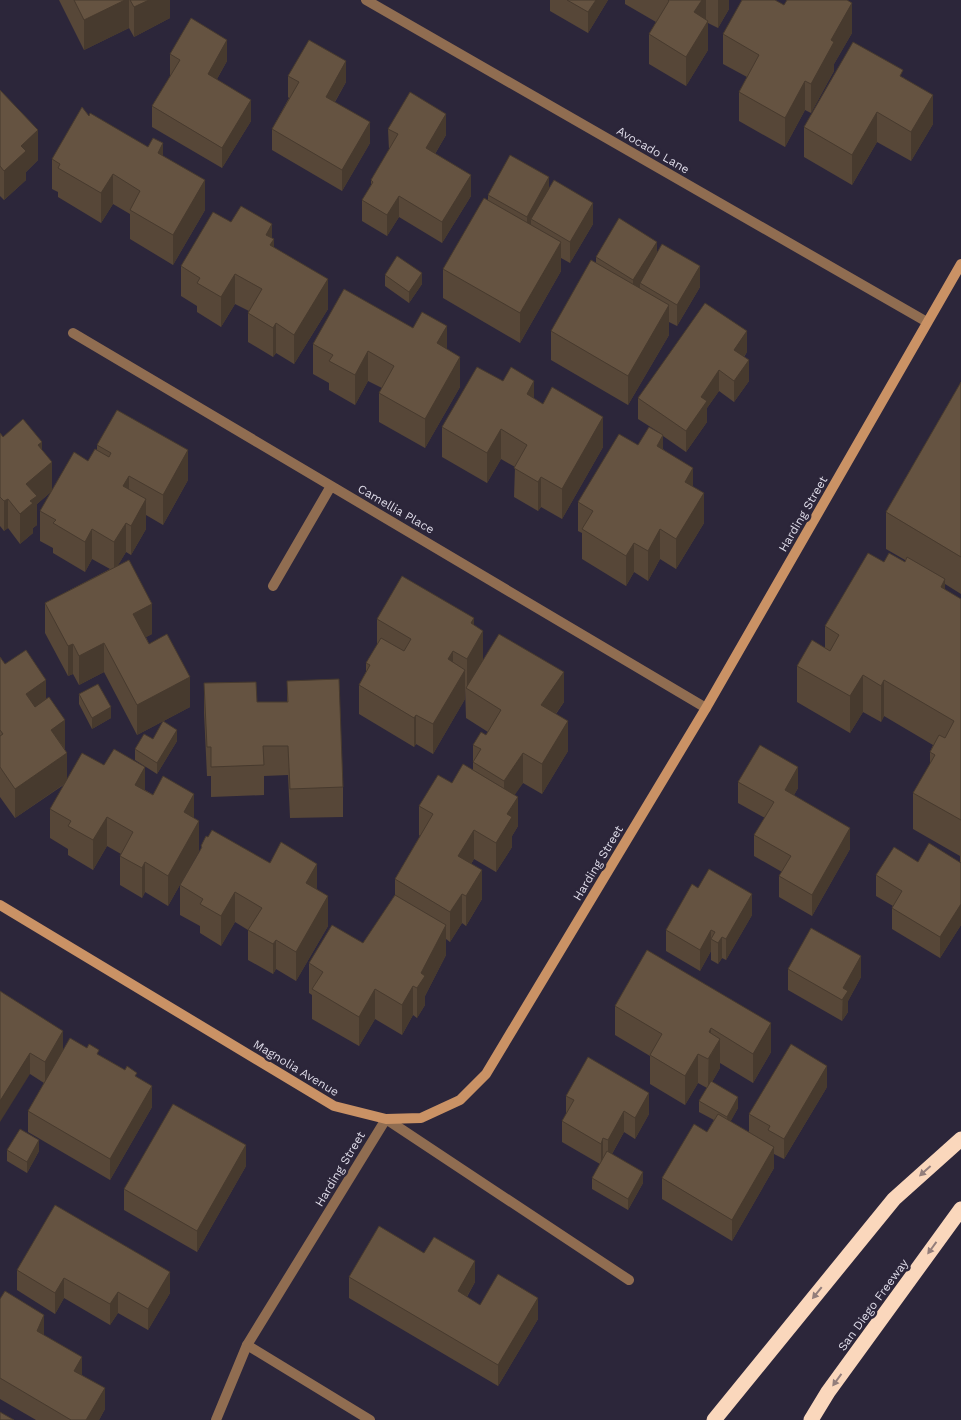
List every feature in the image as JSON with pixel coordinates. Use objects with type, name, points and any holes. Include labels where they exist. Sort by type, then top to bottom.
[{"type":"highway","points":[[714,1420],[894,1199],[961,1139]]},
{"type":"highway","name":"San Diego Freeway","points":[[811,1420],[828,1392],[961,1209]]},
{"type":"main road","name":"Harding Street","points":[[386,1119],[421,1118],[460,1100],[486,1074],[706,708],[961,264]]},
{"type":"main road","name":"Magnolia Avenue","points":[[0,905],[334,1106],[386,1119]]},
{"type":"street","name":"Avocado Lane","points":[[366,0],[927,322]]},
{"type":"street","name":"Camellia Place","points":[[73,333],[706,708]]},
{"type":"street","points":[[272,586],[331,486]]},
{"type":"street","name":"Magnolia Avenue","points":[[386,1119],[629,1280]]},
{"type":"street","name":"Harding Street","points":[[216,1420],[247,1346],[386,1119]]},
{"type":"street","points":[[247,1346],[370,1420]]},
{"type":"building","points":[[74,0],[125,0],[84,20]]},
{"type":"building","points":[[130,0],[149,0],[134,7]]},
{"type":"building","points":[[567,0],[596,0],[588,12]]},
{"type":"building","points":[[668,0],[702,0],[694,12],[708,21],[686,57],[649,34]]},
{"type":"building","points":[[742,0],[775,0],[784,5],[787,0],[847,0],[852,3],[831,40],[834,42],[811,84],[805,81],[785,118],[739,92],[759,55],[723,34]]},
{"type":"building","points":[[191,18],[227,40],[208,74],[251,100],[222,148],[152,106],[180,60],[170,54]]},
{"type":"building","points":[[309,40],[346,61],[326,97],[370,122],[342,170],[272,129],[299,82],[288,76]]},
{"type":"building","points":[[853,42],[903,70],[900,76],[933,95],[911,132],[877,112],[852,155],[804,127]]},
{"type":"building","points":[[0,90],[38,130],[21,146],[26,151],[4,171],[0,166]]},
{"type":"building","points":[[410,92],[446,114],[426,148],[471,175],[442,222],[399,196],[387,215],[362,200],[373,182],[371,180],[398,134],[388,129]]},
{"type":"building","points":[[82,107],[89,116],[90,113],[148,147],[153,138],[163,143],[158,153],[205,180],[173,235],[130,210],[140,191],[113,174],[101,193],[58,168],[60,164],[52,159]]},
{"type":"building","points":[[510,155],[549,177],[527,217],[488,195]]},
{"type":"building","points":[[554,180],[593,203],[570,242],[531,219]]},
{"type":"building","points":[[484,198],[561,242],[520,313],[443,269]]},
{"type":"building","points":[[241,206],[272,224],[266,235],[274,239],[270,245],[328,279],[294,335],[276,323],[273,328],[248,313],[262,289],[235,274],[221,297],[197,283],[200,278],[181,266],[213,212],[231,222]]},
{"type":"building","points":[[619,218],[657,242],[633,280],[596,257]]},
{"type":"building","points":[[662,244],[700,266],[677,305],[640,283]]},
{"type":"building","points":[[397,256],[422,273],[409,292],[385,275]]},
{"type":"building","points":[[591,260],[669,305],[628,376],[551,331]]},
{"type":"building","points":[[344,289],[413,328],[422,312],[447,326],[437,343],[460,357],[425,419],[379,393],[394,366],[368,351],[355,375],[329,361],[333,355],[313,344]]},
{"type":"building","points":[[705,303],[747,331],[734,350],[749,360],[734,381],[719,370],[701,397],[707,401],[686,431],[638,398]]},
{"type":"building","points":[[477,367],[503,381],[511,367],[534,381],[527,394],[543,404],[552,387],[603,417],[562,489],[541,477],[538,482],[514,468],[527,445],[501,429],[487,453],[442,427]]},
{"type":"building","points":[[961,382],[961,557],[886,512]]},
{"type":"building","points":[[117,410],[188,450],[163,495],[129,476],[123,486],[146,499],[131,526],[126,523],[114,542],[92,529],[85,542],[53,523],[56,520],[40,511],[74,452],[88,461],[95,449],[109,457],[111,453],[97,445]]},
{"type":"building","points":[[23,419],[42,442],[38,445],[52,462],[26,484],[37,496],[30,501],[33,503],[20,514],[8,499],[4,501],[0,497],[0,433],[3,437]]},
{"type":"building","points":[[649,427],[663,435],[657,446],[693,468],[685,482],[704,493],[676,539],[660,529],[648,551],[634,543],[626,556],[582,529],[593,511],[578,502],[619,434],[638,445]]},
{"type":"building","points":[[868,553],[884,562],[889,553],[905,562],[907,557],[945,579],[941,587],[961,599],[961,820],[913,793],[935,755],[930,752],[939,735],[945,738],[954,721],[884,680],[881,686],[863,675],[850,696],[797,666],[812,640],[830,651],[839,635],[825,626]]},
{"type":"building","points":[[129,560],[152,604],[133,614],[149,644],[167,634],[190,677],[137,705],[104,643],[79,656],[73,644],[68,646],[45,603]]},
{"type":"building","points":[[402,576],[474,618],[471,623],[483,631],[467,659],[453,651],[448,659],[465,670],[433,724],[416,715],[414,718],[359,685],[370,665],[366,663],[381,638],[404,651],[411,639],[377,619]]},
{"type":"building","points":[[499,634],[564,672],[541,705],[568,721],[542,764],[523,753],[504,781],[473,762],[481,749],[473,745],[481,732],[486,735],[501,710],[466,688]]},
{"type":"building","points":[[26,650],[46,680],[26,694],[35,707],[49,697],[65,720],[51,730],[67,753],[15,789],[0,767],[0,736],[3,734],[0,730],[0,657],[5,664]]},
{"type":"building","points":[[339,679],[343,787],[290,789],[288,746],[263,746],[264,765],[211,767],[211,747],[207,747],[204,683],[256,682],[257,702],[288,702],[287,681]]},
{"type":"building","points":[[98,684],[111,707],[92,718],[79,694]]},
{"type":"building","points":[[163,721],[177,730],[157,763],[135,749],[144,734],[153,739]]},
{"type":"building","points":[[760,745],[798,767],[785,790],[850,828],[812,895],[779,876],[791,856],[754,835],[774,802],[738,782]]},
{"type":"building","points":[[114,749],[145,767],[135,785],[153,795],[163,776],[194,794],[184,812],[199,821],[168,876],[145,862],[142,868],[120,856],[133,832],[107,817],[93,840],[68,826],[71,821],[50,809],[82,753],[104,765]]},
{"type":"building","points":[[463,764],[518,797],[507,814],[512,817],[496,843],[474,830],[458,856],[482,870],[466,896],[462,894],[450,912],[395,879],[433,814],[419,806],[438,775],[452,783]]},
{"type":"building","points":[[212,830],[270,863],[281,842],[317,864],[306,883],[328,896],[296,952],[276,940],[273,944],[248,930],[262,908],[235,892],[221,916],[200,904],[203,899],[180,885],[202,847],[206,836],[208,837]]},
{"type":"building","points":[[929,843],[961,863],[961,904],[940,937],[892,908],[902,891],[876,875],[894,847],[918,862]]},
{"type":"building","points":[[709,869],[752,894],[726,939],[722,937],[718,943],[711,939],[715,932],[711,930],[700,950],[666,930],[692,884],[698,888]]},
{"type":"building","points":[[395,895],[446,925],[421,973],[425,976],[417,988],[413,986],[402,1005],[375,989],[359,1017],[312,989],[323,972],[309,963],[332,925],[363,943]]},
{"type":"building","points":[[811,928],[861,956],[843,988],[848,991],[842,1000],[788,969]]},
{"type":"building","points":[[647,950],[771,1023],[753,1054],[711,1028],[709,1032],[720,1039],[708,1059],[698,1054],[685,1076],[650,1055],[662,1034],[615,1006]]},
{"type":"building","points":[[0,991],[63,1031],[45,1062],[30,1053],[0,1101]]},
{"type":"building","points":[[70,1038],[87,1048],[89,1044],[99,1050],[97,1054],[125,1070],[127,1066],[137,1073],[135,1076],[152,1086],[110,1159],[28,1111]]},
{"type":"building","points":[[791,1044],[827,1066],[784,1139],[768,1130],[770,1126],[749,1114]]},
{"type":"building","points":[[588,1057],[649,1093],[635,1118],[624,1111],[608,1140],[603,1138],[601,1144],[562,1121],[574,1100],[566,1096]]},
{"type":"building","points":[[711,1081],[738,1097],[727,1117],[699,1101]]},
{"type":"building","points":[[173,1104],[246,1145],[197,1231],[124,1189]]},
{"type":"building","points":[[718,1114],[774,1147],[732,1220],[662,1178],[694,1124],[707,1132]]},
{"type":"building","points":[[20,1129],[39,1140],[27,1162],[7,1150]]},
{"type":"building","points":[[607,1151],[643,1172],[628,1199],[592,1178]]},
{"type":"building","points":[[55,1205],[170,1272],[148,1309],[118,1292],[110,1304],[64,1278],[55,1293],[17,1270]]},
{"type":"building","points":[[379,1226],[424,1253],[434,1237],[475,1261],[458,1291],[480,1305],[498,1274],[538,1298],[498,1365],[349,1277]]},
{"type":"building","points":[[5,1291],[44,1315],[37,1331],[82,1357],[74,1371],[105,1388],[86,1420],[71,1420],[0,1378],[0,1299]]},
{"type":"building","points":[[0,1412],[14,1420],[0,1420]]}]
